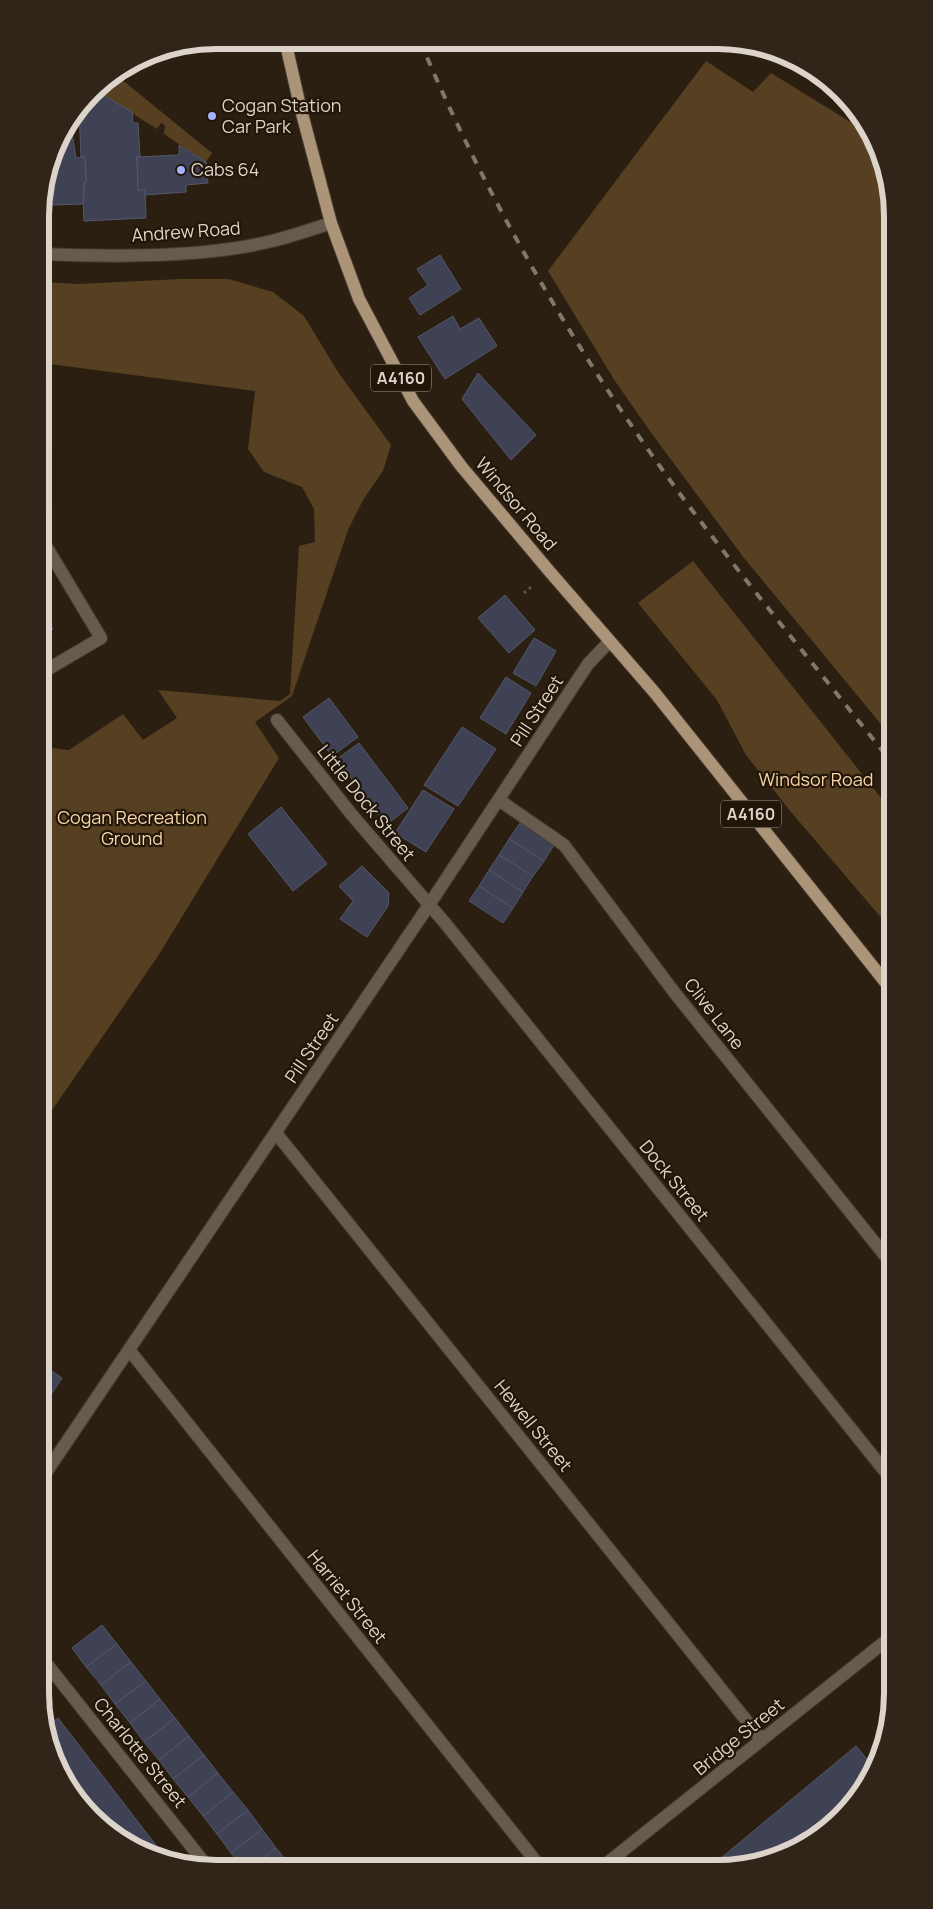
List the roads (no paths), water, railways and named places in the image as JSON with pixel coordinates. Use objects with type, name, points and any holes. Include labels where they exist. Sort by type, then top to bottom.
[{"type":"main road","name":"A4160","points":[[287,49],[302,115],[331,224]]},
{"type":"main road","name":"Windsor Road","points":[[331,224],[359,299],[413,401],[462,466],[661,701],[884,980]]},
{"type":"street","name":"Andrew Road","points":[[49,254],[107,255],[204,251],[247,246],[276,240],[331,224]]},
{"type":"street","points":[[49,553],[100,638],[49,668]]},
{"type":"street","name":"Pill Street","points":[[49,1468],[130,1351],[429,905],[588,664],[610,642]]},
{"type":"street","name":"Little Dock Street","points":[[277,720],[352,815],[429,905]]},
{"type":"street","name":"Clive Lane","points":[[499,800],[564,845],[674,992],[884,1254]]},
{"type":"street","name":"Dock Street","points":[[429,905],[884,1470]]},
{"type":"street","name":"Hewell Street","points":[[276,1133],[762,1740]]},
{"type":"street","name":"Harriet Street","points":[[130,1351],[535,1860]]},
{"type":"street","name":"Bridge Street","points":[[614,1860],[884,1642]]},
{"type":"street","name":"Charlotte Street","points":[[49,1667],[202,1859]]},
{"type":"railway","points":[[423,49],[446,101],[505,218],[570,332],[605,387],[705,528],[884,753]]},
{"type":"place","name":"Cogan Station Car Park","points":[[212,116]]},
{"type":"place","name":"Cabs 64","points":[[181,170]]},
{"type":"park label","name":"Cogan Recreation Ground","points":[[132,828]]}]
